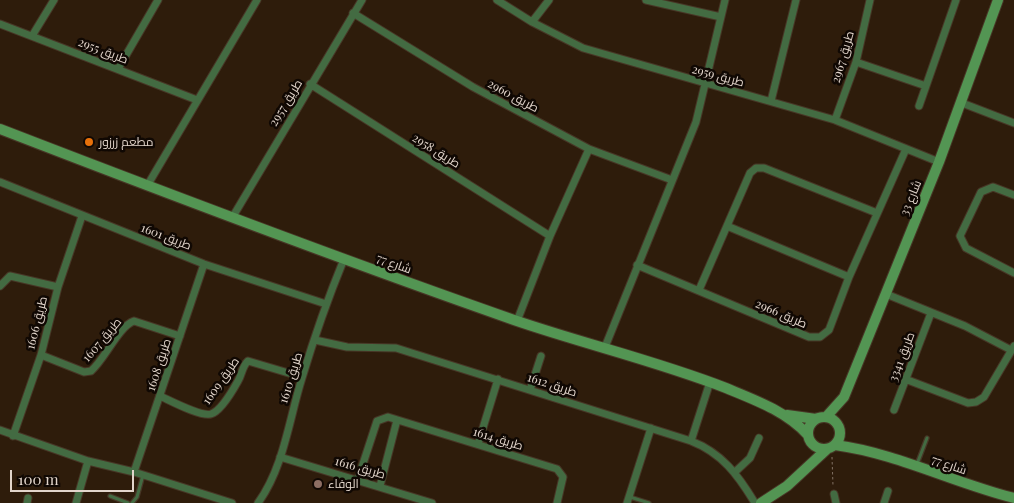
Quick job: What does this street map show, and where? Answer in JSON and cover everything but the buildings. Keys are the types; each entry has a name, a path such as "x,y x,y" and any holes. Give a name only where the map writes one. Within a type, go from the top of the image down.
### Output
{"street":[{"path":"32,36 54,0"},
{"path":"118,68 158,0"},
{"path":"147,186 257,0"},
{"name":"طريق 2957","path":"232,218 310,84 362,0"},
{"name":"طريق 2959","path":"497,0 532,22 584,48 706,85 771,101 835,120 939,162"},
{"path":"532,22 548,0"},
{"path":"646,0 721,17"},
{"path":"605,347 689,141 706,85 725,0"},
{"path":"771,101 796,0"},
{"name":"طريق 2967","path":"835,120 856,62 870,0"},
{"path":"919,106 956,0"},
{"name":"شارع 33","path":"838,423 841,403 962,103 998,0"},
{"name":"طريق 2960","path":"354,14 473,87 589,149 672,180"},
{"name":"طريق 2955","path":"0,24 197,100"},
{"path":"856,62 926,86"},
{"name":"طريق 2958","path":"310,84 550,236"},
{"path":"962,103 1014,123"},
{"name":"شارع 77","path":"0,129 232,218 518,321 605,347 710,382 784,414 821,418"},
{"path":"518,321 550,236 589,149"},
{"name":"طريق 2966","path":"637,265 808,338 816,338 829,330 849,277 906,149"},
{"path":"699,290 750,173 760,167 877,213"},
{"name":"طريق 1601","path":"0,182 204,264 326,304"},
{"path":"1014,195 993,187 981,192 960,236 966,248 1014,274"},
{"name":"طريق 1606","path":"13,436 41,355 58,287 82,216"},
{"path":"727,226 849,277"},
{"name":"طريق 1610","path":"258,503 270,483 280,457 302,377 326,304 344,259"},
{"name":"طريق 1608","path":"134,472 204,264"},
{"path":"0,286 10,276 58,287"},
{"path":"886,294 1013,348 986,394 979,400 968,403 905,379"},
{"name":"طريق 3341","path":"894,410 931,313"},
{"name":"طريق 1607","path":"41,355 84,372 91,371 114,345 126,324 134,321 180,336"},
{"name":"طريق 1612","path":"315,340 347,347 396,348 690,441 710,449 735,472 755,503"},
{"path":"530,390 541,356"},
{"name":"طريق 1609","path":"160,396 204,414 212,414 220,408 239,380 248,361 302,377"},
{"path":"478,444 498,380"},
{"path":"690,441 710,382"},
{"name":"شارع 33","path":"821,418 841,403"},
{"name":"شارع 77","path":"784,414 809,438"},
{"name":"طريق 1614","path":"358,479 377,422 386,417 557,469 563,478 557,503"},
{"path":"761,503 787,486 831,447 841,434 838,423 821,418 809,427 809,438 801,472"},
{"path":"380,486 398,420"},
{"path":"628,500 651,428"},
{"path":"0,430 88,460 134,472 232,503"},
{"name":"شارع 77","path":"841,434 877,454"},
{"path":"735,472 750,458 759,438"},
{"path":"809,438 816,447 831,447"},
{"name":"شارع 77","path":"831,447 877,454 984,491 1014,498"},
{"name":"طريق 1616","path":"280,457 358,479 428,502"},
{"path":"76,503 88,460"},
{"path":"884,503 888,491"},
{"path":"834,494 836,503"}],"lane":[{"path":"916,467 927,438"},
{"path":"110,496 130,503 136,498 143,475"},
{"path":"628,500 649,503"}],"path":[{"path":"831,447 834,494"}],"place":[{"name":"مطعم زرزور","path":"89,142"},
{"name":"الوفاء","path":"318,484"}]}
